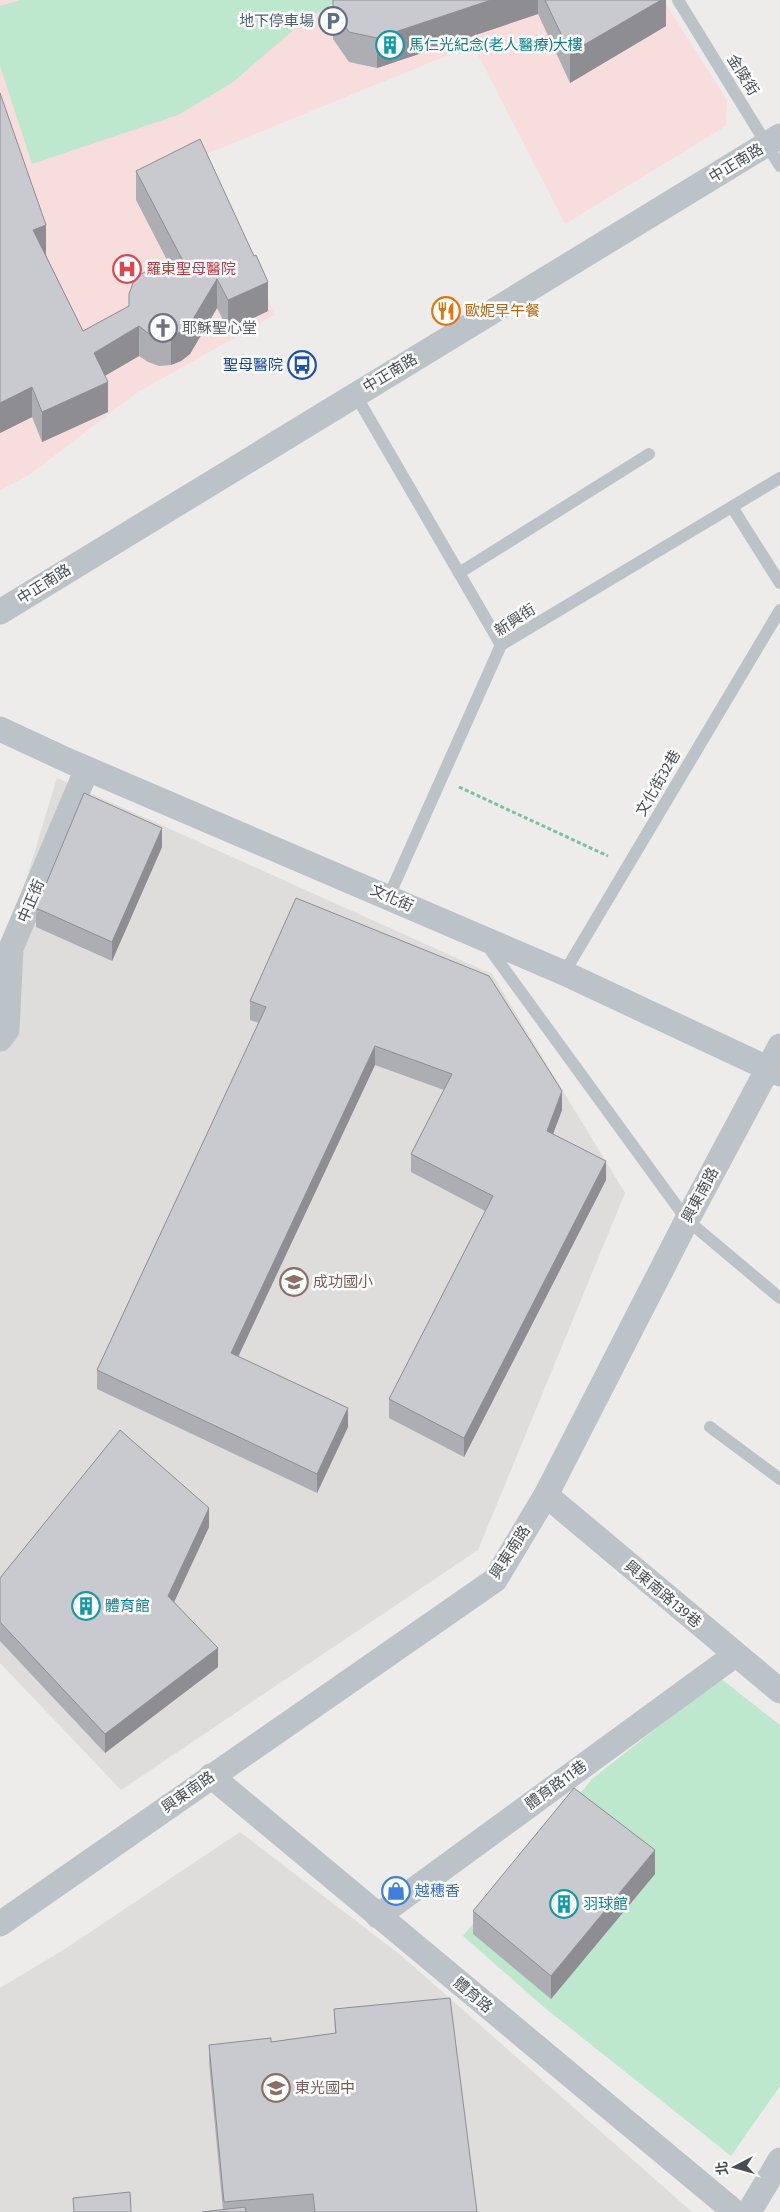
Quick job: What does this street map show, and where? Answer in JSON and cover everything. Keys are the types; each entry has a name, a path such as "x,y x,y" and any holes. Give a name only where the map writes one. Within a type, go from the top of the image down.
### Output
{"street":[{"name":"中正南路","path":"0,612 773,140"},
{"name":"文化街","path":"0,729 87,769 389,896 482,939 564,973 774,1071"},
{"name":"中正街","path":"0,1039 7,1030 11,948 87,769"},
{"name":"興東南路","path":"0,1924 495,1580 546,1496 687,1220 774,1071 780,1046"},
{"name":"興東南路139巷","path":"546,1496 780,1691"},
{"name":"體育路11巷","path":"378,1916 735,1654"},
{"name":"體育路","path":"211,1776 735,2212"},
{"path":"749,2212 780,2160"}],"lane":[{"name":"金陵街","path":"678,0 773,140 780,166"},
{"path":"356,394 501,645"},
{"path":"459,574 650,454"},
{"name":"新興街","path":"389,896 501,645 780,478"},
{"path":"732,507 780,583"},
{"name":"文化街32巷","path":"564,973 780,610"},
{"path":"482,939 687,1220 780,1298"},
{"path":"710,1427 780,1479"}],"path":[{"path":"442,779 629,865"}],"shaded area":[{"name":"羅東聖母醫院","path":"0,0 663,0 727,100 726,126 565,224 473,45 199,157 275,315 138,392 29,475 0,490"},
{"name":"成功國小","path":"57,778 492,974 625,1193 478,1550 121,1790 0,1663 0,965"},
{"name":"東光國中","path":"240,1832 403,1957 692,2212 0,2212 0,1988 68,1947"}],"green space":[{"path":"20,0 337,1 304,21 232,83 178,115 32,164 0,66 0,6"},
{"path":"720,1678 780,1725 780,2086 731,2156 545,2008 463,1936 592,1779"}],"building":[{"path":"333,0 491,0 377,38 349,32 333,9"},
{"path":"545,0 661,0 570,53"},
{"path":"0,93 46,225 33,230 83,331 129,306 129,294 133,283 141,274 151,269 183,261 136,171 200,139 268,282 228,300 217,279 190,324 181,332 159,336 148,333 139,326 94,353 108,382 42,412 32,387 0,403"},
{"path":"84,793 162,828 112,942 36,908"},
{"path":"296,898 489,976 562,1091 547,1131 606,1161 464,1438 389,1399 493,1196 411,1154 452,1074 375,1046 231,1353 348,1408 317,1474 97,1370 266,1007 250,1001"},
{"name":"體育館","path":"120,1430 209,1508 168,1596 218,1648 105,1734 0,1622 0,1578"},
{"name":"羽球館","path":"574,1788 655,1850 551,1976 473,1911"},
{"path":"450,1998 477,2212 315,2212 313,2194 224,2202 209,2045 271,2038 271,2042 336,2033 334,2009"},
{"path":"130,2192 131,2212 74,2212 73,2198"},
{"path":"245,2207 246,2212 202,2212"}],"place":[{"name":"地下停車場","path":"333,21"},
{"name":"馬仁光紀念(老人醫療)大樓","path":"390,45"},
{"name":"羅東聖母醫院","path":"127,269"},
{"name":"歐妮早午餐","path":"446,311"},
{"name":"耶穌聖心堂","path":"163,328"},
{"name":"聖母醫院","path":"302,365"},
{"name":"成功國小","path":"294,1282"},
{"name":"體育館","path":"86,1606"},
{"name":"越穗香","path":"396,1891"},
{"name":"羽球館","path":"564,1904"},
{"name":"東光國中","path":"276,2088"}]}
